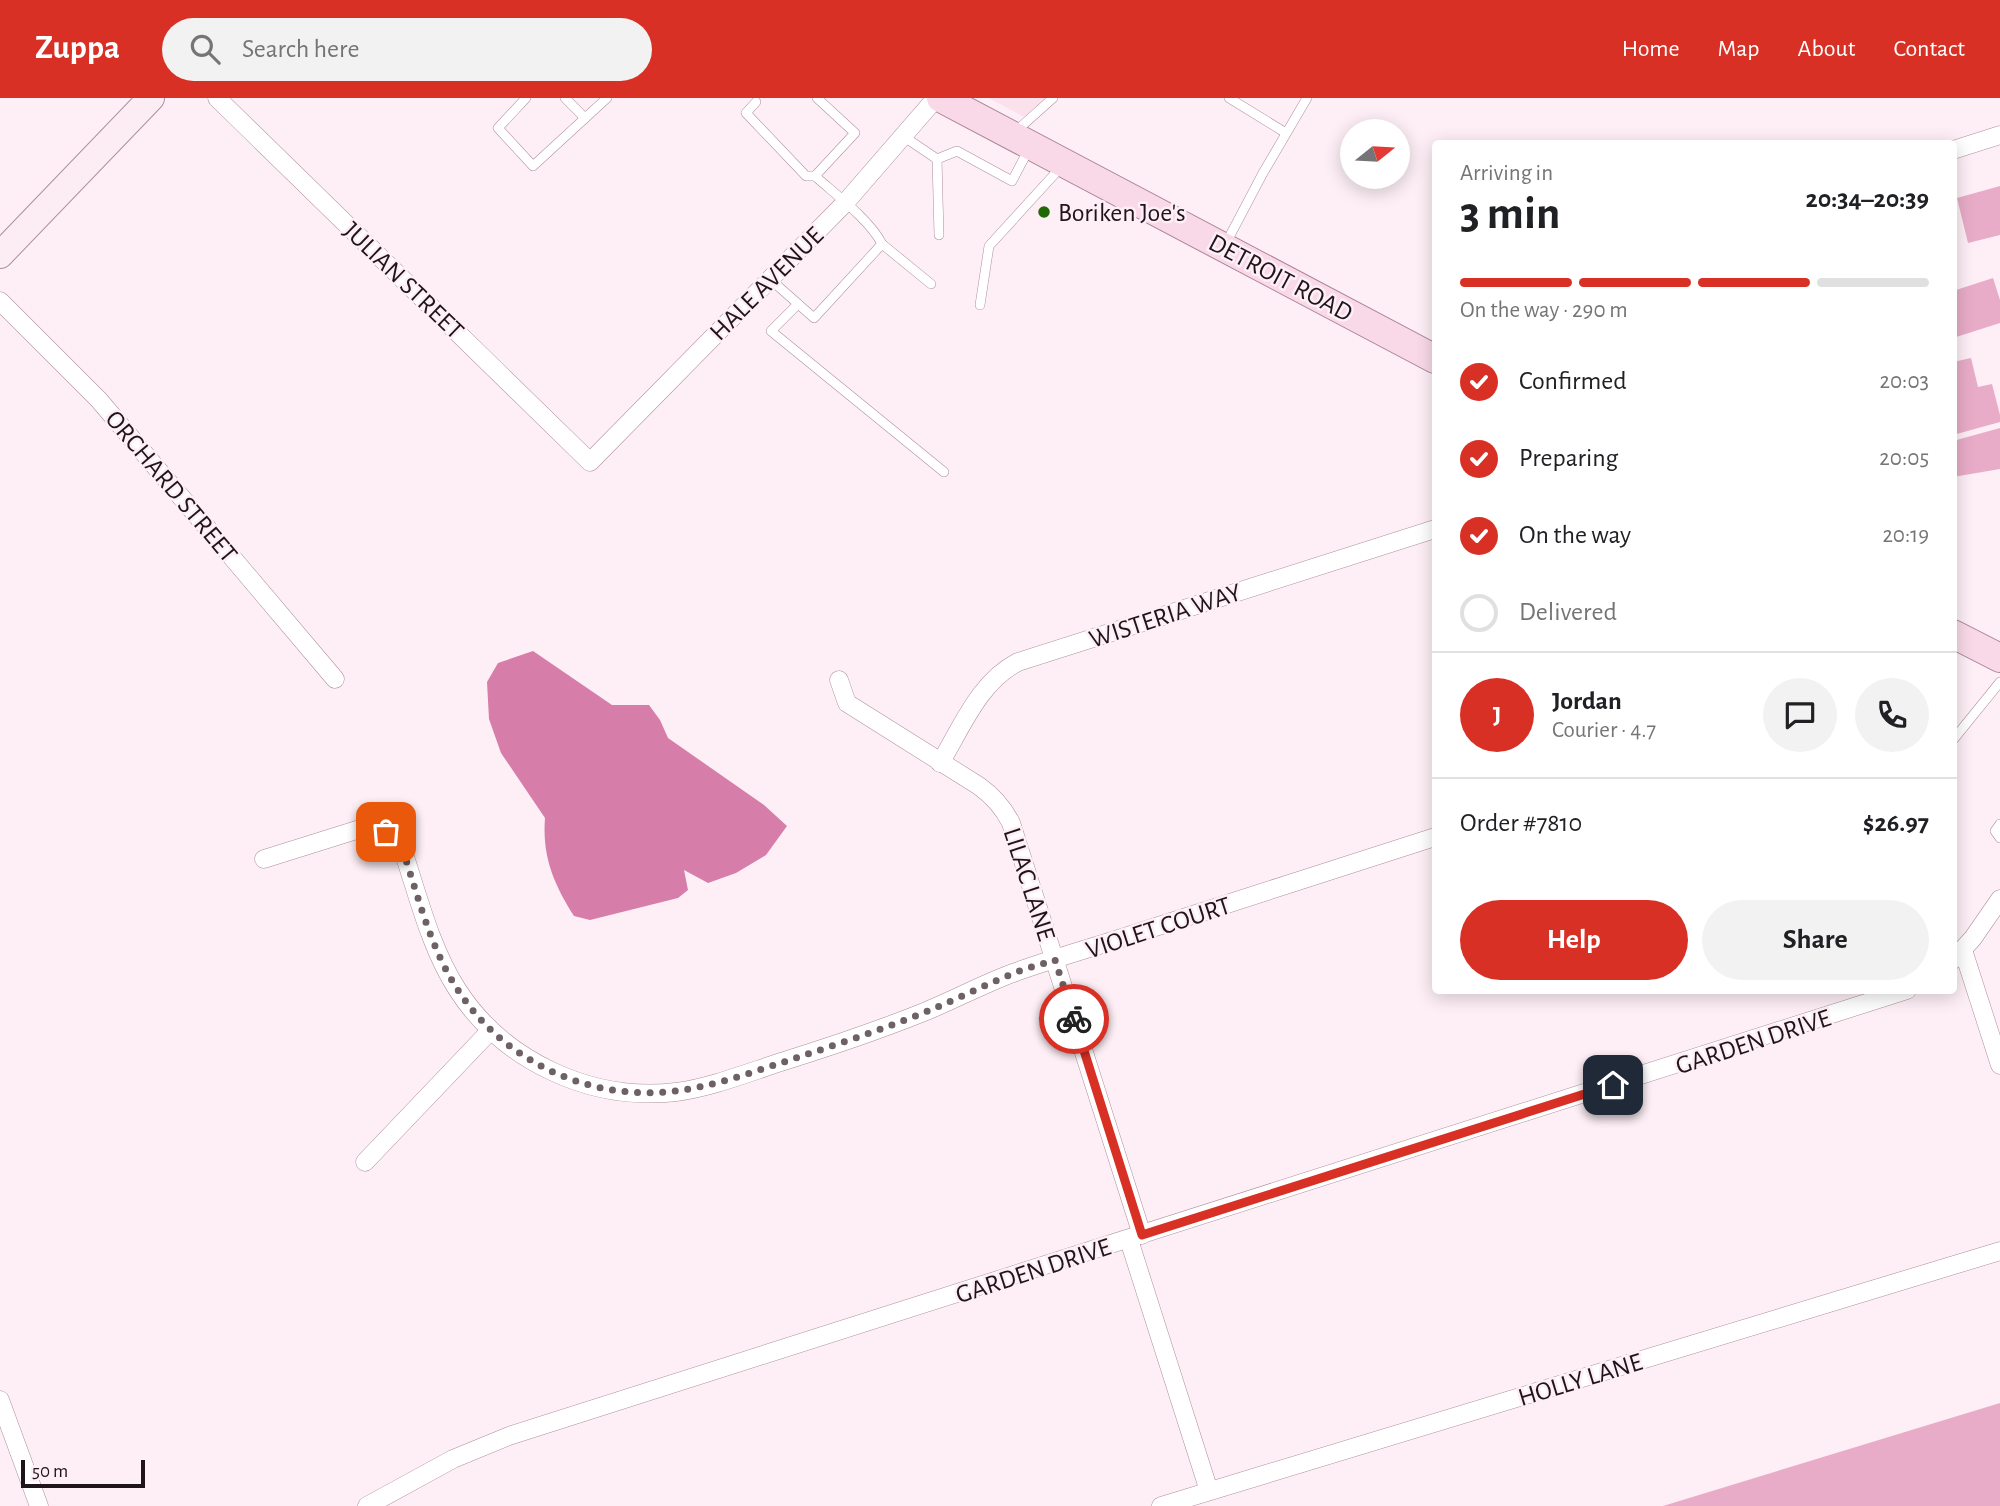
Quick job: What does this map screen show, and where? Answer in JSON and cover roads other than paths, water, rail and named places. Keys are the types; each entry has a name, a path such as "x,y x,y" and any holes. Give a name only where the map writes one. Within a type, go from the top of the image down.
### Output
{"main road":[{"name":"DETROIT ROAD","path":"939,98 970,108 1022,140 1224,247 1432,351"},
{"path":"1957,636 2000,658"}],"street":[{"path":"0,255 151,98"},
{"name":"JULIAN STREET","path":"217,98 590,462"},
{"name":"HALE AVENUE","path":"590,462 845,203 939,98"},
{"path":"1957,149 2000,135"},
{"name":"ORCHARD STREET","path":"0,301 99,400 335,679"},
{"name":"WISTERIA WAY","path":"940,762 991,681 1018,662 1432,530"},
{"name":"LILAC LANE","path":"839,680 847,704 992,795 1011,823 1055,960 1209,1491"},
{"name":"VIOLET COURT","path":"264,859 363,828 376,828 386,832 402,848 438,955 447,973 469,1006 491,1030 522,1055 575,1081 624,1092 674,1092 718,1083 856,1038 928,1011 1013,973 1432,838"},
{"path":"2000,899 1958,955 2000,1065"},
{"name":"GARDEN DRIVE","path":"368,1506 453,1459 509,1436 1894,994"},
{"path":"365,1162 491,1030"},
{"name":"HOLLY LANE","path":"1160,1506 2000,1251"},
{"path":"0,1400 39,1506"}],"lane":[{"path":"526,98 498,128 533,166 607,98"},
{"path":"565,98 585,118"},
{"path":"815,176 855,133 817,98"},
{"path":"937,159 957,151 1012,181 1022,140 1053,98"},
{"path":"1228,98 1286,133"},
{"path":"1224,247 1307,98"},
{"path":"756,102 746,113 806,176 815,176 878,235 882,244 931,284"},
{"path":"903,136 937,159"},
{"path":"937,159 939,235"},
{"path":"980,305 989,246 1065,163"},
{"path":"769,279 814,318 882,244"},
{"path":"797,304 771,331 944,472"},
{"path":"1957,735 2000,682"},
{"path":"1957,726 1961,730"},
{"path":"2000,824 1995,831 2000,838"}],"place":[{"name":"Boriken Joe's","path":"1044,212"}]}
